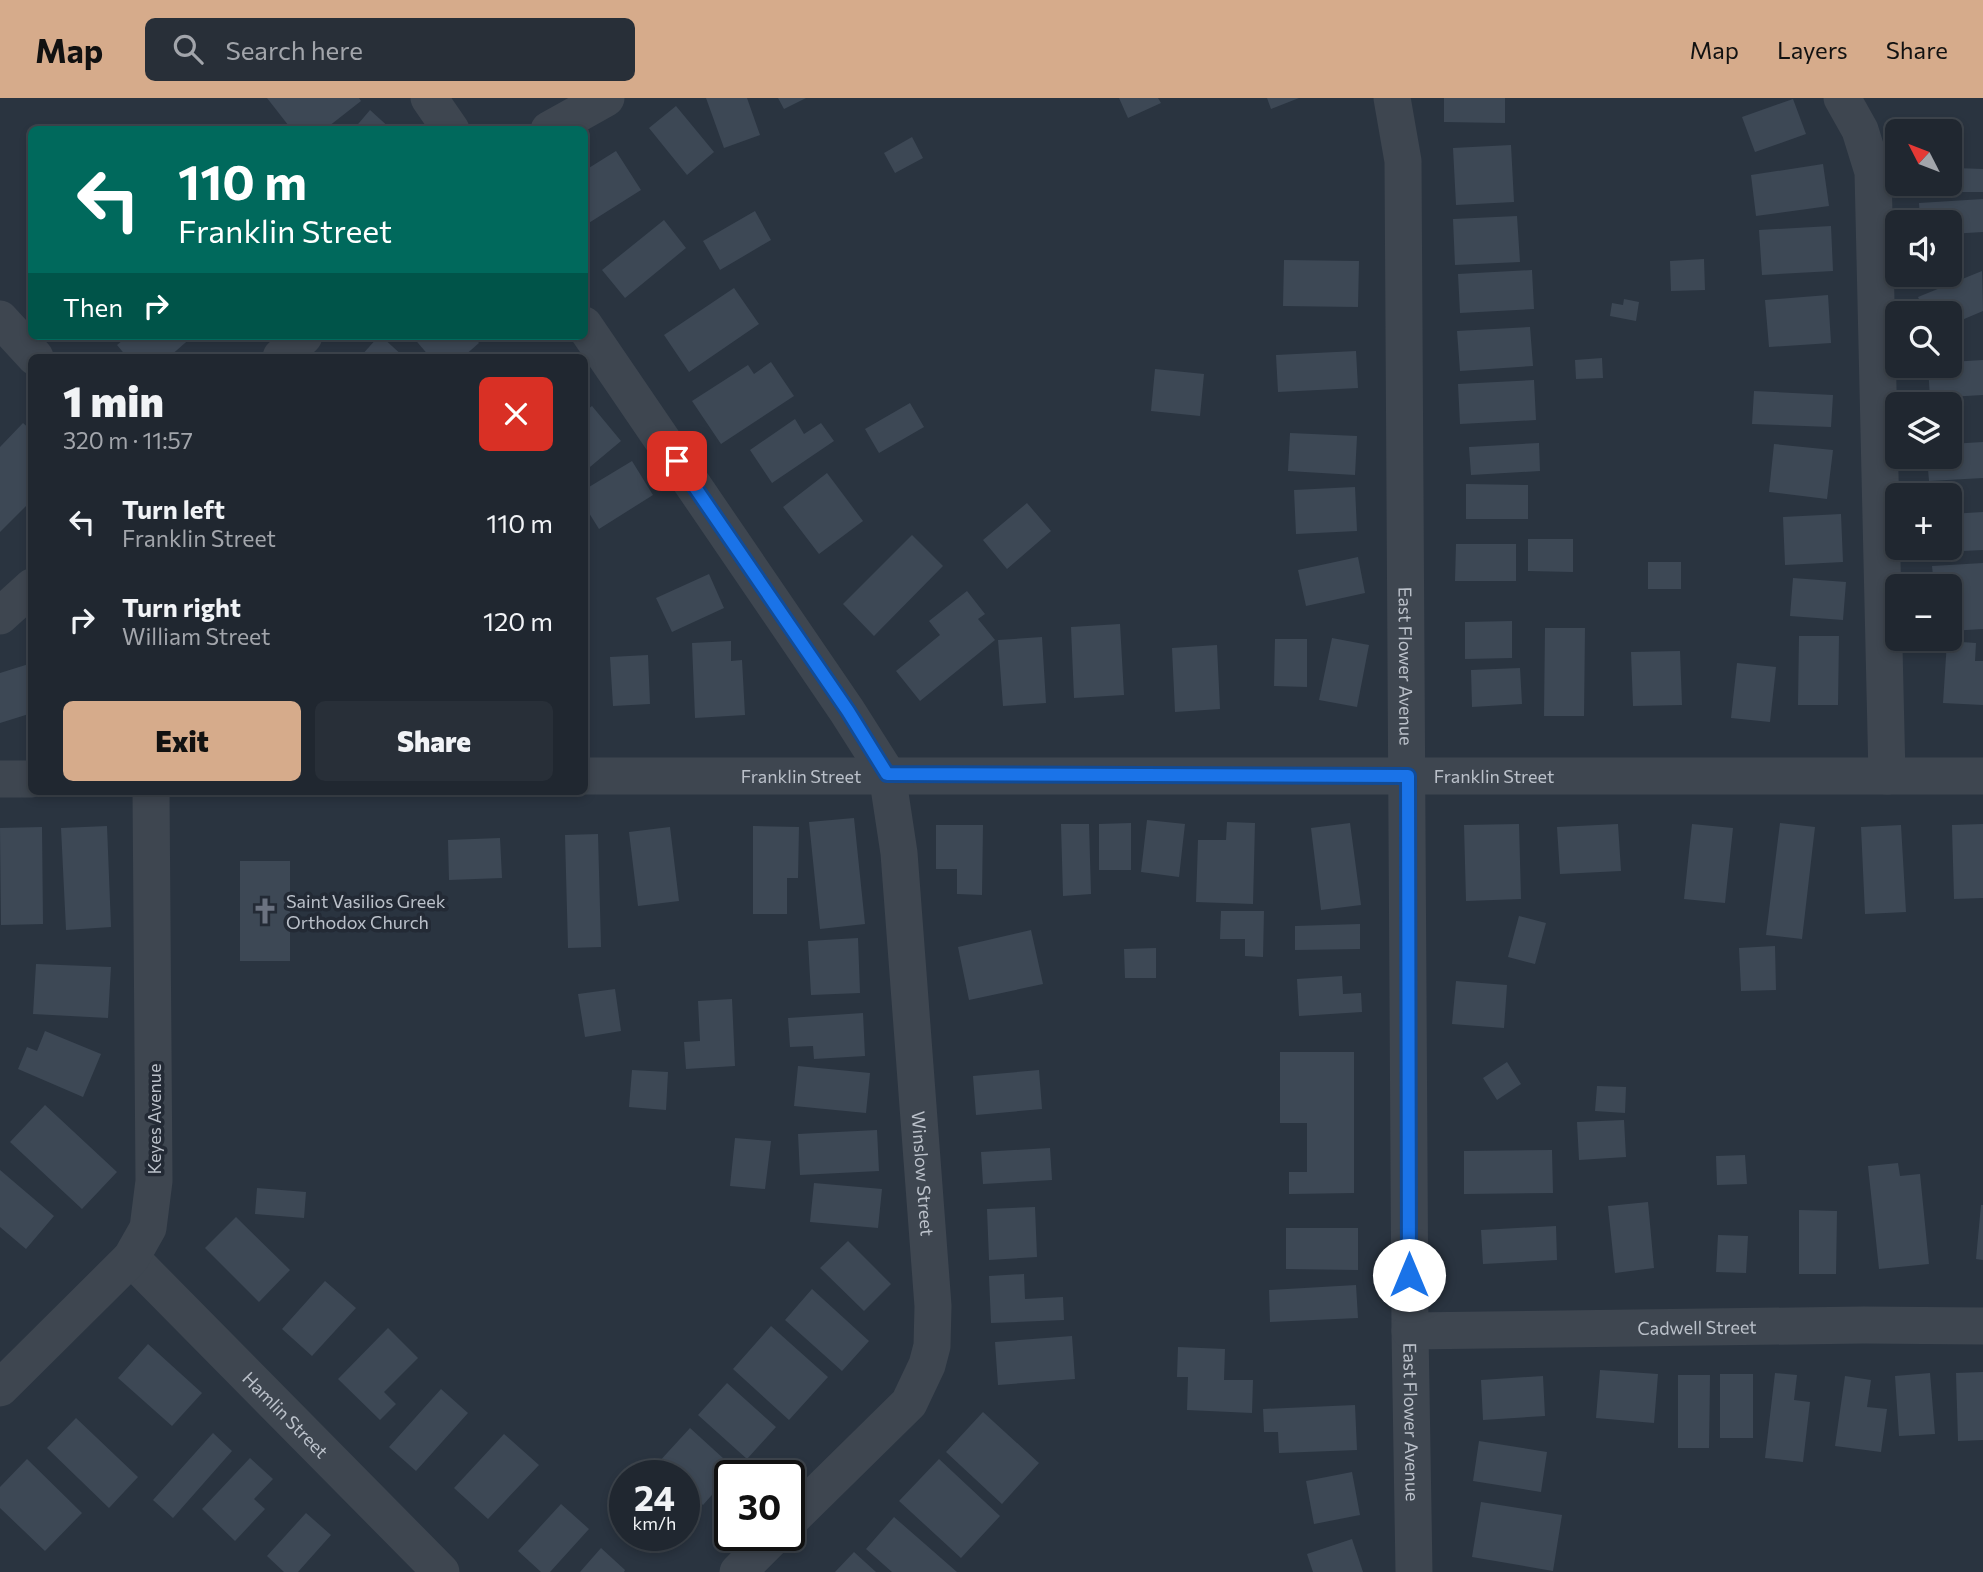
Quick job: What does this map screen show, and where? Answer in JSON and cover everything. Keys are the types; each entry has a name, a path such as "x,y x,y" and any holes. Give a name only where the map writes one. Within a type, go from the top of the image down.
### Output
{"street":[{"path":"429,98 448,126"},
{"path":"556,126 606,98"},
{"name":"East Flower Avenue","path":"1392,98 1402,161 1414,1572"},
{"path":"1842,98 1860,130 1873,172 1887,776"},
{"path":"0,319 32,354"},
{"path":"588,332 848,711 887,774"},
{"path":"284,354 300,340"},
{"path":"0,615 28,590"},
{"name":"Winslow Street","path":"805,1505 909,1403 928,1365 932,1346 933,1306 899,853 887,774"},
{"name":"Franklin Street","path":"588,776 1983,776"},
{"path":"0,779 28,779"},
{"name":"Keyes Avenue","path":"0,1388 131,1258 148,1228 154,1181 151,795"},
{"name":"Hamlin Street","path":"131,1258 441,1572"},
{"name":"Cadwell Street","path":"1410,1331 1983,1326"},
{"path":"737,1572 759,1551"}],"building":[{"path":"267,98 359,98 361,101 329,126 289,126"},
{"path":"706,98 747,98 760,135 724,148"},
{"path":"778,98 806,98 784,109"},
{"path":"1119,98 1158,98 1161,103 1128,118"},
{"path":"1267,98 1299,98 1271,109"},
{"path":"1444,98 1505,98 1505,123 1444,122"},
{"path":"1793,99 1806,134 1755,152 1742,117"},
{"path":"676,106 714,152 687,175 649,128"},
{"path":"370,110 388,126 356,126"},
{"path":"912,137 923,158 895,173 884,153"},
{"path":"1511,145 1514,202 1456,205 1453,148"},
{"path":"616,151 641,190 588,223 588,168"},
{"path":"1823,164 1829,206 1756,216 1751,175"},
{"path":"1962,168 1983,169 1983,192 1962,192"},
{"path":"1983,199 1983,232 1962,233 1962,210 1919,210 1919,203"},
{"path":"755,211 771,240 720,270 703,241"},
{"path":"1517,216 1520,262 1455,265 1453,219"},
{"path":"664,220 686,248 625,298 602,270"},
{"path":"1831,226 1833,271 1762,275 1759,230"},
{"path":"1704,259 1705,290 1671,291 1670,261"},
{"path":"1284,260 1359,261 1358,307 1283,306"},
{"path":"1532,270 1534,309 1460,313 1458,274"},
{"path":"1982,271 1983,311 1962,320 1962,301 1920,301 1918,297 1943,287 1962,287 1962,279"},
{"path":"734,288 759,324 689,372 664,335"},
{"path":"1828,295 1831,343 1769,347 1765,300"},
{"path":"1624,299 1639,302 1636,321 1610,316 1612,303 1623,305"},
{"path":"1530,327 1533,366 1460,371 1457,331"},
{"path":"123,340 188,340 172,354 124,354 117,345"},
{"path":"375,340 385,340 401,354 363,354"},
{"path":"415,340 476,340 479,343 466,354 427,354"},
{"path":"1356,351 1358,388 1278,392 1276,355"},
{"path":"1602,358 1603,378 1576,379 1575,360"},
{"path":"1983,360 1983,395 1962,396 1962,392 1930,392 1929,378 1962,378 1962,361"},
{"path":"771,362 794,396 721,444 692,401 748,365 754,374"},
{"path":"1155,369 1204,374 1200,416 1151,411"},
{"path":"1534,380 1536,420 1460,424 1458,384"},
{"path":"1754,391 1833,395 1831,427 1752,424"},
{"path":"910,403 924,427 879,453 865,429"},
{"path":"592,406 621,441 588,469 588,409"},
{"path":"795,419 804,434 821,423 834,441 772,483 750,450"},
{"path":"23,423 28,427 28,504 0,532 0,447"},
{"path":"1290,433 1357,436 1355,475 1288,471"},
{"path":"1983,442 1983,478 1929,481 1928,469 1962,469 1962,443"},
{"path":"1539,443 1540,471 1471,475 1469,447"},
{"path":"1774,444 1833,450 1827,499 1769,492"},
{"path":"632,461 653,495 599,529 588,511 588,488"},
{"path":"827,473 863,521 819,554 783,507"},
{"path":"1466,484 1528,485 1528,519 1466,519"},
{"path":"1355,487 1357,531 1296,534 1294,490"},
{"path":"1027,503 1051,531 1007,569 983,540"},
{"path":"1983,512 1983,550 1962,551 1962,513"},
{"path":"1841,514 1843,562 1785,565 1783,517"},
{"path":"912,535 943,566 874,636 843,604"},
{"path":"1528,539 1573,539 1573,572 1528,571"},
{"path":"1456,544 1516,544 1516,581 1455,581"},
{"path":"1358,557 1365,593 1306,606 1298,570"},
{"path":"1648,562 1681,562 1681,589 1648,589"},
{"path":"1983,563 1983,629 1962,630 1962,574 1933,574 1932,566"},
{"path":"709,574 724,608 672,632 656,598"},
{"path":"1793,578 1846,582 1843,620 1790,616"},
{"path":"967,591 985,614 978,619 995,640 920,701 896,671 940,635 929,621"},
{"path":"1512,621 1512,658 1465,659 1465,622"},
{"path":"1120,624 1124,695 1074,698 1071,627"},
{"path":"1545,628 1585,628 1584,716 1544,716"},
{"path":"1799,636 1839,636 1838,705 1798,705"},
{"path":"1042,637 1046,703 1003,706 998,640"},
{"path":"1332,638 1369,645 1357,707 1319,700"},
{"path":"1275,639 1307,639 1307,687 1274,686"},
{"path":"731,641 731,661 742,660 745,715 695,718 692,643"},
{"path":"1962,642 1976,643 1975,661 1983,661 1983,705 1943,703 1946,651 1962,651"},
{"path":"1217,645 1220,709 1175,712 1172,648"},
{"path":"1680,651 1682,705 1633,706 1631,652"},
{"path":"648,655 650,704 613,706 610,657"},
{"path":"1737,663 1776,667 1770,722 1731,718"},
{"path":"28,664 28,714 0,723 0,673"},
{"path":"1520,668 1522,704 1472,707 1471,670"},
{"path":"854,818 865,924 820,929 809,822"},
{"path":"1147,820 1185,824 1179,877 1141,872"},
{"path":"1227,822 1255,823 1253,904 1196,902 1198,840 1226,840"},
{"path":"1131,823 1131,870 1099,870 1099,824"},
{"path":"1350,823 1361,905 1321,910 1311,828"},
{"path":"1780,823 1815,827 1802,939 1766,935"},
{"path":"1061,824 1089,824 1091,894 1063,896"},
{"path":"1519,824 1521,899 1466,901 1464,825"},
{"path":"1618,824 1621,871 1560,874 1557,827"},
{"path":"1692,824 1733,828 1725,903 1684,899"},
{"path":"1983,824 1983,898 1954,899 1952,825"},
{"path":"936,825 983,825 982,895 957,894 957,869 936,869"},
{"path":"1901,825 1906,912 1865,914 1861,827"},
{"path":"107,826 111,927 66,930 61,828"},
{"path":"753,826 799,827 798,878 787,878 787,914 753,914"},
{"path":"42,827 43,924 1,925 0,828"},
{"path":"670,827 679,901 638,906 629,832"},
{"path":"598,834 601,947 568,948 565,835"},
{"path":"500,838 502,878 449,880 448,840"},
{"name":"Saint Vasilios Greek Orthodox Church","path":"240,861 290,861 290,961 240,961"},
{"path":"1221,911 1264,911 1263,957 1245,956 1245,939 1220,939"},
{"path":"1519,916 1546,923 1535,964 1508,957"},
{"path":"1360,924 1360,949 1295,950 1295,926"},
{"path":"1031,930 1043,984 969,1000 958,947"},
{"path":"858,938 860,993 811,995 808,941"},
{"path":"1775,946 1776,990 1741,991 1739,948"},
{"path":"1156,948 1156,978 1125,978 1124,949"},
{"path":"36,964 111,967 108,1018 33,1014"},
{"path":"1342,976 1343,994 1361,993 1362,1012 1299,1016 1297,979"},
{"path":"1456,981 1507,985 1504,1028 1452,1024"},
{"path":"615,989 621,1031 585,1037 578,994"},
{"path":"732,999 735,1066 686,1069 684,1042 700,1041 698,1001"},
{"path":"863,1013 865,1056 814,1059 813,1046 790,1047 788,1018"},
{"path":"45,1031 101,1054 83,1097 18,1069 27,1047 37,1051"},
{"path":"1280,1052 1354,1052 1354,1193 1289,1194 1289,1172 1307,1172 1307,1123 1280,1123"},
{"path":"1507,1062 1521,1084 1497,1100 1483,1078"},
{"path":"798,1066 870,1073 866,1113 794,1106"},
{"path":"632,1070 668,1072 666,1110 629,1107"},
{"path":"1039,1070 1042,1109 976,1115 973,1076"},
{"path":"1597,1086 1626,1087 1625,1113 1595,1111"},
{"path":"45,1105 117,1172 82,1209 10,1142"},
{"path":"1624,1120 1626,1157 1579,1160 1577,1122"},
{"path":"877,1130 879,1171 800,1175 798,1134"},
{"path":"735,1138 771,1141 765,1189 730,1186"},
{"path":"1050,1148 1052,1180 983,1184 981,1152"},
{"path":"1552,1150 1553,1193 1464,1194 1464,1151"},
{"path":"1745,1155 1747,1184 1717,1185 1716,1156"},
{"path":"1898,1163 1900,1176 1920,1174 1929,1264 1879,1269 1868,1166"},
{"path":"0,1170 54,1216 26,1249 0,1227"},
{"path":"814,1183 882,1189 878,1228 810,1222"},
{"path":"257,1188 306,1192 304,1218 255,1214"},
{"path":"1648,1202 1654,1268 1615,1273 1608,1206"},
{"path":"1983,1205 1983,1260 1976,1259"},
{"path":"1035,1207 1037,1257 989,1260 987,1209"},
{"path":"1799,1210 1837,1211 1836,1274 1799,1274"},
{"path":"236,1217 290,1270 259,1302 205,1248"},
{"path":"1556,1226 1557,1260 1483,1264 1481,1230"},
{"path":"1286,1228 1358,1228 1358,1270 1286,1269"},
{"path":"1718,1235 1748,1236 1746,1273 1716,1272"},
{"path":"848,1241 891,1284 864,1311 820,1268"},
{"path":"1024,1274 1025,1299 1063,1297 1064,1320 991,1323 989,1276"},
{"path":"325,1281 356,1308 312,1356 282,1329"},
{"path":"1356,1285 1358,1318 1270,1322 1269,1290"},
{"path":"812,1289 869,1341 842,1371 785,1320"},
{"path":"771,1326 828,1377 789,1420 733,1369"},
{"path":"388,1328 418,1358 384,1392 396,1404 380,1420 338,1379"},
{"path":"1072,1336 1075,1379 998,1385 995,1342"},
{"path":"148,1344 202,1393 172,1426 118,1378"},
{"path":"1178,1347 1225,1349 1224,1380 1253,1380 1252,1413 1187,1410 1188,1377 1177,1377"},
{"path":"1600,1370 1658,1374 1654,1423 1596,1418"},
{"path":"1983,1372 1983,1440 1958,1441 1956,1373"},
{"path":"1775,1373 1797,1375 1794,1400 1810,1402 1803,1462 1765,1458"},
{"path":"1930,1373 1935,1434 1899,1436 1895,1376"},
{"path":"1720,1374 1753,1374 1753,1438 1720,1438"},
{"path":"1678,1375 1710,1375 1709,1448 1678,1448"},
{"path":"1543,1376 1545,1416 1483,1420 1481,1380"},
{"path":"1845,1376 1871,1380 1867,1407 1887,1409 1881,1452 1835,1446"},
{"path":"727,1383 776,1427 747,1459 698,1415"},
{"path":"441,1389 468,1413 416,1471 389,1447"},
{"path":"1355,1405 1357,1450 1279,1453 1278,1432 1264,1432 1263,1409"},
{"path":"983,1412 1039,1463 1002,1504 946,1452"},
{"path":"76,1418 138,1477 109,1508 47,1448"},
{"path":"690,1428 725,1460 714,1460 714,1493 703,1505 700,1502 700,1460 661,1460"},
{"path":"213,1433 232,1451 173,1518 153,1500"},
{"path":"504,1434 539,1465 488,1519 454,1488"},
{"path":"1479,1441 1547,1452 1541,1492 1473,1481"},
{"path":"250,1458 273,1479 254,1499 265,1509 235,1541 202,1509"},
{"path":"27,1459 82,1513 45,1551 0,1508 0,1487"},
{"path":"939,1459 1000,1516 961,1558 899,1501"},
{"path":"1352,1472 1360,1515 1314,1524 1306,1481"},
{"path":"1481,1502 1562,1515 1553,1571 1472,1557"},
{"path":"561,1504 589,1529 550,1572 541,1572 518,1551"},
{"path":"306,1513 331,1535 298,1572 284,1572 267,1556"},
{"path":"894,1517 957,1572 892,1572 866,1549"},
{"path":"1352,1539 1363,1572 1313,1572 1307,1554"},
{"path":"601,1548 625,1570 624,1572 580,1572"},
{"path":"854,1552 876,1572 835,1572"}],"place":[{"name":"Saint Vasilios Greek Orthodox Church","path":"265,911"}],"route":[{"path":"677,461 848,711 887,774 1408,776 1409,1275"}]}
